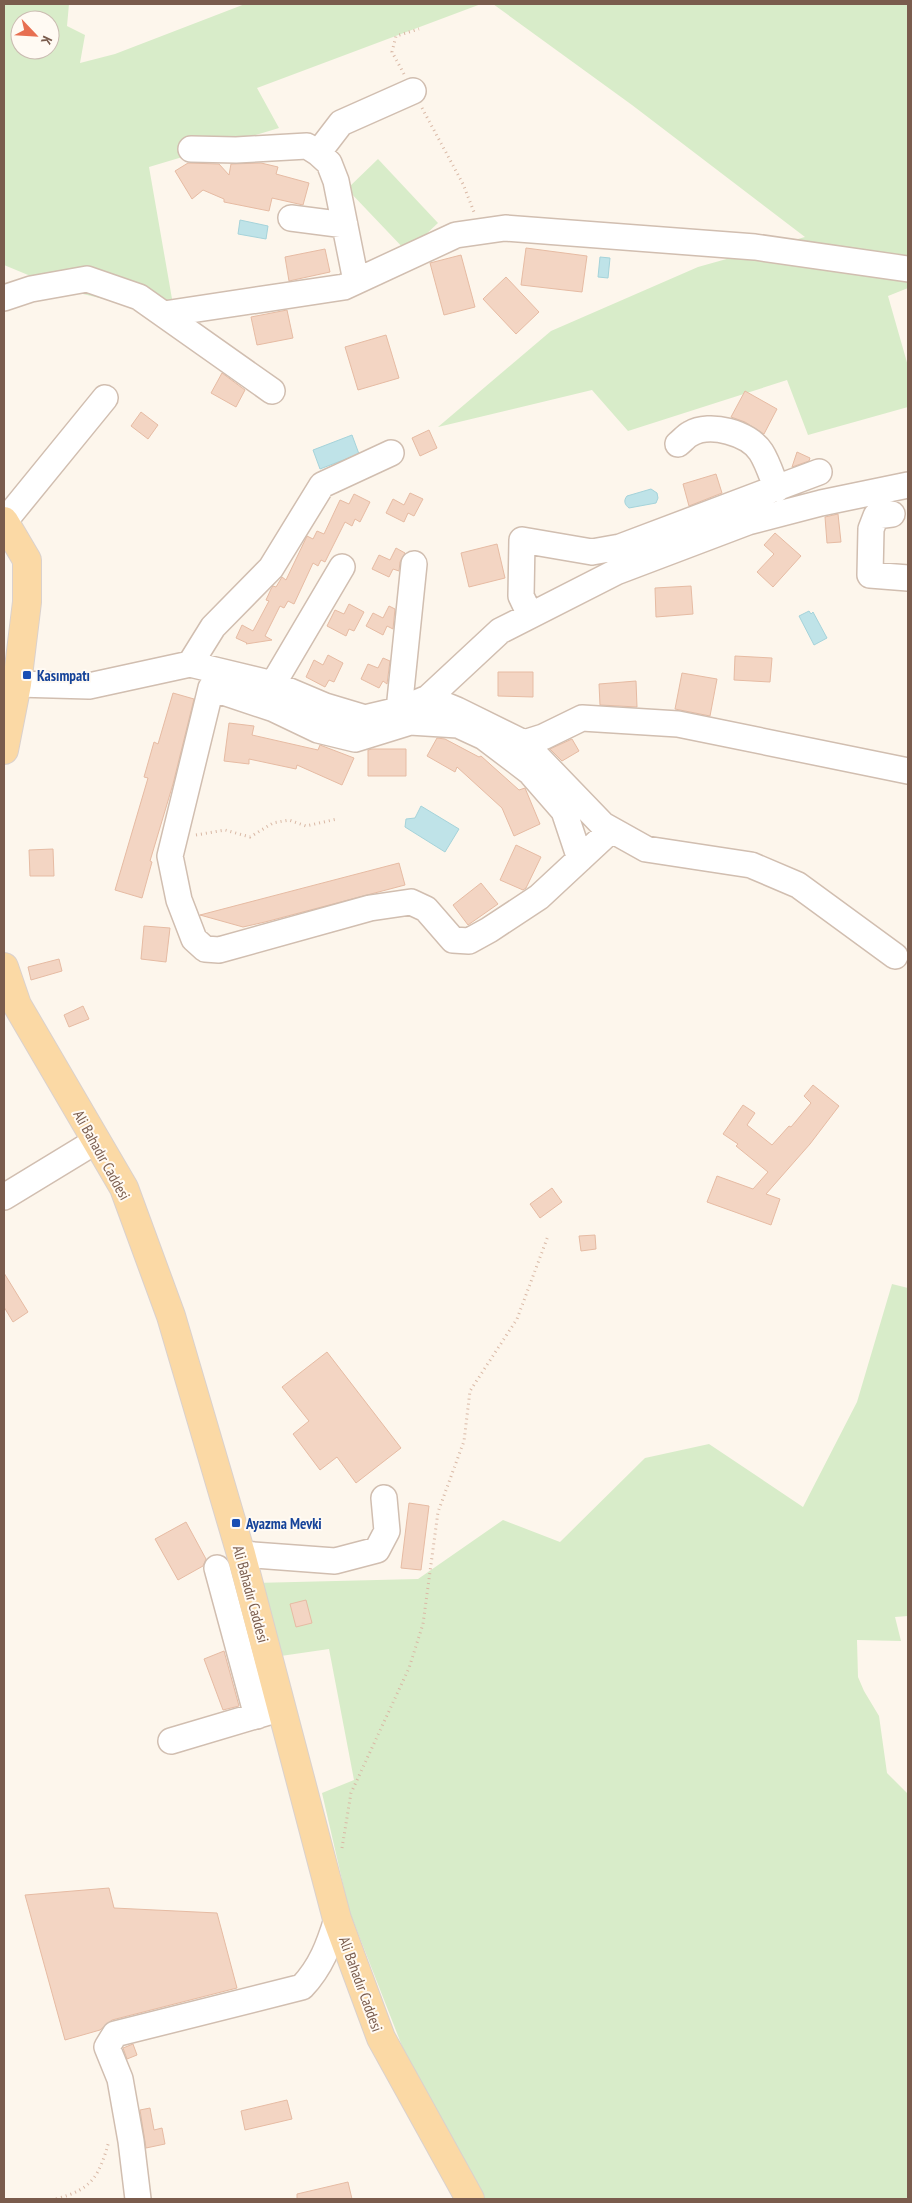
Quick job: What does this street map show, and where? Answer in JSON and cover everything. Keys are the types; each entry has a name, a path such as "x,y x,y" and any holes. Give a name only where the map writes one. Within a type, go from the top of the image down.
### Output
{"main road":[{"path":"4,521 26,560 27,602 17,684 4,750"},
{"name":"Ali Bahadır Caddesi","path":"4,968 17,1005 124,1188 171,1316 241,1554 269,1712 337,1919 380,2038 470,2199"}],"street":[{"path":"318,152 341,123 413,91"},
{"path":"191,149 236,150 307,146 318,152 329,163 336,181 356,281"},
{"path":"291,218 345,225"},
{"path":"164,314 344,287 456,235 505,228 755,247 908,269"},
{"path":"4,298 30,289 87,279 139,297 272,391"},
{"path":"4,521 105,398"},
{"path":"678,444 690,433 706,430 726,431 747,440 761,452 777,489"},
{"path":"190,664 213,627 271,568 322,485 391,453"},
{"path":"530,615 521,596 522,540 592,552 620,547 820,472"},
{"path":"17,684 89,686 190,664 273,684 325,706 365,718 399,710 428,698 500,631 616,572 748,522 848,497 908,485"},
{"path":"848,497 870,529"},
{"path":"892,514 876,516 870,529 870,575 908,578"},
{"path":"399,710 414,564"},
{"path":"273,684 342,567"},
{"path":"580,859 564,811 530,772 484,737 458,725 410,722 355,739 318,730 274,709 211,688 170,856 179,900 194,939 205,949 219,950 370,908 411,902 426,909 453,940 469,941 539,897 580,859 611,830"},
{"path":"428,698 524,743 603,825 611,830 646,849 751,865 798,885 895,956"},
{"path":"524,743 582,718 678,724 908,771"},
{"path":"4,1197 96,1141"},
{"path":"241,1554 335,1561 377,1550 387,1531 384,1498"},
{"path":"171,1741 269,1712 217,1568"},
{"path":"138,2199 120,2079 107,2047 110,2040 115,2034 302,1987 314,1974 327,1952 337,1919"}],"path":[{"path":"419,29 396,36 392,52 463,184 481,232"},
{"path":"177,829 194,836 225,830 250,837 273,823 289,820 306,826 337,819"},
{"path":"340,1852 351,1794 409,1668 423,1624 438,1512 464,1441 470,1391 516,1319 548,1236"},
{"path":"56,2199 75,2194 97,2176 109,2140"}],"green space":[{"path":"4,4 69,4 67,26 85,35 80,63 115,54 245,4 481,4 257,88 279,128 149,167 175,316 62,289 4,265"},
{"path":"493,4 908,4 908,288 888,296 908,366 908,407 808,435 787,380 628,431 592,390 438,427 551,331 698,267 805,237 632,105"},
{"path":"378,159 438,223 407,252 347,189"},
{"path":"892,1284 908,1288 908,1616 895,1617 901,1641 857,1640 858,1677 879,1716 887,1773 908,1794 908,2199 483,2199 402,2046 349,1910 322,1793 354,1780 329,1649 267,1658 254,1583 418,1579 503,1520 560,1542 645,1458 709,1444 803,1507 857,1402"}],"water":[{"path":"240,220 268,226 266,239 238,234"},
{"path":"600,257 610,258 608,278 598,277"},
{"path":"352,435 359,454 320,469 313,450"},
{"path":"651,489 657,493 656,503 629,508 626,504 627,496"},
{"path":"809,611 811,614 813,612 827,638 814,645 799,616"},
{"path":"421,806 459,829 445,852 405,827 406,819 415,818"}],"building":[{"path":"188,163 219,164 229,175 231,164 261,163 278,167 276,174 309,183 303,205 272,198 269,211 224,202 224,199 203,190 192,199 175,171"},
{"path":"526,248 587,256 582,292 521,285"},
{"path":"325,249 330,272 289,281 285,257"},
{"path":"461,255 475,307 444,315 430,263"},
{"path":"506,277 539,312 516,334 483,299"},
{"path":"287,310 293,338 257,345 251,317"},
{"path":"386,335 399,378 358,390 345,347"},
{"path":"222,373 245,390 236,407 211,393"},
{"path":"745,391 777,409 764,434 745,422 731,417"},
{"path":"141,412 158,425 148,439 131,426"},
{"path":"429,430 437,448 420,456 412,438"},
{"path":"797,452 810,458 809,461 792,467"},
{"path":"716,474 722,493 689,506 683,484"},
{"path":"410,493 423,499 414,516 408,513 404,522 386,513 393,499 404,505"},
{"path":"354,494 370,502 360,522 355,519 352,526 345,522 325,562 321,560 318,566 313,563 294,604 288,601 284,608 280,606 265,636 272,640 246,644 236,638 242,625 253,631 269,601 266,600 271,589 273,586 276,587 282,577 286,580 307,536 313,539 317,531 324,534 340,500 349,504"},
{"path":"838,514 841,542 827,543 825,517"},
{"path":"775,533 801,556 773,587 757,572 774,554 764,545"},
{"path":"497,544 505,578 469,587 461,553"},
{"path":"396,548 405,553 400,562 399,571 393,569 389,577 372,569 379,555 390,560"},
{"path":"691,586 693,614 656,617 655,588"},
{"path":"349,604 364,612 354,631 349,629 346,636 327,626 335,610 344,614"},
{"path":"389,606 395,609 393,629 387,626 383,635 366,626 373,613 383,618"},
{"path":"328,655 343,663 334,682 329,680 325,687 306,677 314,660 323,665"},
{"path":"735,656 772,658 770,682 734,680"},
{"path":"383,658 390,661 387,684 383,681 379,688 361,679 368,664 378,668"},
{"path":"498,672 533,672 533,697 498,696"},
{"path":"682,673 717,679 710,716 675,709"},
{"path":"636,681 637,707 600,705 599,684"},
{"path":"173,693 194,699 173,784 150,861 152,862 142,898 115,890 148,778 144,777 154,742 158,744"},
{"path":"229,723 254,726 252,735 318,750 320,745 354,758 342,785 297,765 296,769 249,759 249,764 224,761"},
{"path":"437,738 445,739 479,757 481,756 519,790 525,788 540,824 514,836 502,808 457,767 455,772 427,756"},
{"path":"572,739 579,751 562,761 550,749"},
{"path":"406,749 406,776 368,776 368,750"},
{"path":"516,845 541,857 526,888 523,890 500,880"},
{"path":"53,849 54,876 30,876 29,850"},
{"path":"399,863 405,885 265,922 243,927 200,915"},
{"path":"481,883 498,904 468,925 453,905"},
{"path":"144,926 170,928 166,962 141,959"},
{"path":"59,959 62,971 31,980 28,967"},
{"path":"83,1006 89,1019 69,1027 64,1015"},
{"path":"813,1085 839,1106 810,1144 766,1194 780,1199 771,1225 707,1202 717,1176 753,1189 768,1172 736,1146 738,1144 723,1134 743,1105 755,1113 747,1125 772,1145 789,1126 791,1127 811,1103 804,1096"},
{"path":"552,1188 562,1202 540,1218 530,1204"},
{"path":"595,1235 596,1249 581,1251 579,1236"},
{"path":"4,1273 28,1312 13,1322 4,1307"},
{"path":"327,1352 401,1448 356,1483 337,1457 320,1470 293,1434 309,1421 282,1387"},
{"path":"409,1503 429,1506 421,1570 401,1568"},
{"path":"186,1522 206,1559 203,1566 178,1580 155,1539"},
{"path":"306,1600 312,1623 296,1627 290,1604"},
{"path":"224,1651 239,1706 223,1710 204,1659"},
{"path":"109,1888 114,1908 217,1913 237,1988 112,2020 100,2030 65,2040 25,1895"},
{"path":"133,2044 137,2055 127,2059 123,2048"},
{"path":"287,2100 292,2119 245,2130 241,2111"},
{"path":"150,2108 154,2130 162,2128 165,2144 146,2148 140,2110"},
{"path":"348,2182 352,2199 297,2199 297,2194"}],"place":[{"name":"Kasımpatı","path":"27,675"},
{"name":"Ayazma Mevki","path":"236,1523"}]}
